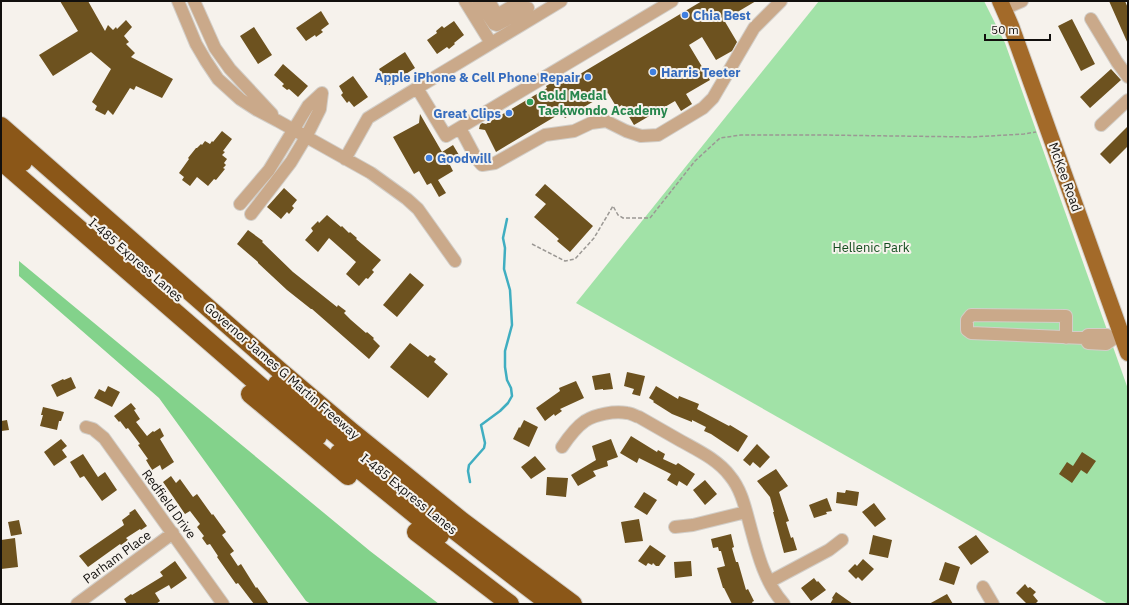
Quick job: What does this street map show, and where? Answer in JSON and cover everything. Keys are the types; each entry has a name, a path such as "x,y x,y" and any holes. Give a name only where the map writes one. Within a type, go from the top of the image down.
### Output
{"highway":[{"name":"Governor James G Martin Freeway","path":"1,126 279,370 351,431 462,521 573,604"},
{"name":"I-485 Express Lanes","path":"1,143 313,416 460,536 550,604"},
{"name":"I-485 Express Lanes","path":"1,161 301,422 412,513 530,604"},
{"path":"1,176 271,413 431,544 510,604"}],"main road":[{"name":"McKee Road","path":"1002,5 1011,26 1121,338 1128,353"}],"street":[{"path":"178,1 196,44 218,79 257,110 371,173 407,199 418,209 455,261"},
{"path":"194,1 215,48 245,86 278,121"},
{"path":"489,1 497,15 527,7 561,1"},
{"path":"417,88 446,136 672,1"},
{"path":"460,128 476,158 482,165 495,163 545,136 574,131 591,123 606,121 626,131 641,136 658,135 703,108 713,98 754,28 781,1"},
{"path":"1002,5 1022,1"},
{"path":"473,3 494,24 497,25 527,7"},
{"path":"473,3 491,43"},
{"path":"345,159 368,118 491,43 527,7"},
{"path":"1092,20 1116,62 1128,77"},
{"path":"240,204 269,170 308,106 322,93 320,109 306,137 291,162 251,214"},
{"path":"1101,125 1128,100"},
{"path":"1066,338 1066,316 971,315 967,320 967,330 971,333 1066,338 1085,338 1088,342 1106,344 1121,338"},
{"path":"562,447 571,434 584,422 591,418 609,413 628,413 639,417 705,454 723,468 731,477 738,489 760,561 769,582 784,604"},
{"name":"Redfield Drive","path":"86,427 93,429 104,438 223,604"},
{"path":"675,527 693,525 746,512"},
{"name":"Parham Place","path":"77,604 173,533"},
{"path":"769,582 830,550 842,540"},
{"path":"983,587 993,604"}],"path":[{"path":"532,244 565,261 575,259 594,238 613,206 618,215 623,218 650,218 695,162 720,138 741,135 820,134 972,137 1024,134 1048,130"}],"green space":[{"name":"Hellenic Park","path":"819,1 984,1 1005,43 1128,389 1128,604 1108,604 576,303"},
{"path":"19,261 370,551 439,604 311,604 306,601 159,398 19,276"}],"building":[{"path":"60,1 88,1 105,31 108,25 113,30 116,27 117,29 126,20 132,27 124,36 129,42 126,44 135,53 131,57 173,79 162,98 136,86 134,90 130,88 113,115 108,110 105,115 95,110 97,106 92,102 111,69 91,52 53,76 39,55 78,31"},
{"path":"702,1 756,1 724,20 737,42 732,51 716,60 702,37 689,45 710,80 686,94 692,104 681,111 675,101 634,125 622,105 617,108 608,93 565,118 561,113 496,152 485,130 479,129 482,123 486,124 547,88 546,86 553,82 555,86 569,78 570,80"},
{"path":"1109,1 1125,1 1128,8 1128,44"},
{"path":"321,11 329,24 321,30 323,32 306,41 296,28"},
{"path":"1072,19 1095,64 1081,71 1058,26"},
{"path":"454,21 464,35 449,49 447,47 437,54 427,40 437,33 436,31 442,26 444,28"},
{"path":"254,27 272,55 258,64 240,36"},
{"path":"405,52 415,68 389,85 379,69"},
{"path":"283,64 308,86 298,97 289,89 287,90 282,86 284,84 274,75"},
{"path":"1111,69 1121,80 1090,108 1080,97"},
{"path":"353,76 368,97 354,107 349,101 347,103 341,95 343,93 339,86"},
{"name":"Goodwill","path":"420,114 442,152 453,145 459,155 448,161 453,171 438,180 446,193 439,197 431,183 427,185 419,171 414,174 393,137 419,123"},
{"path":"1128,126 1128,146 1110,164 1100,154"},
{"path":"222,131 232,139 223,151 225,152 222,155 227,159 224,163 226,165 223,168 225,169 216,180 214,179 208,186 197,177 190,186 182,180 184,177 179,173 196,148 201,144 202,145 205,141 210,144"},
{"path":"545,184 593,226 570,252 557,241 559,239 534,217 546,204 535,195"},
{"path":"284,188 297,200 292,206 294,208 289,214 287,212 281,219 267,207"},
{"path":"327,215 349,233 350,232 381,260 372,270 374,272 359,286 346,274 356,262 329,238 318,252 305,240 313,231 311,228"},
{"path":"248,230 263,241 262,242 293,272 337,307 338,305 346,311 344,313 351,320 374,338 373,339 380,346 369,359 312,309 287,290 237,244"},
{"path":"410,273 424,285 397,317 383,305"},
{"path":"410,343 428,357 430,355 436,359 434,362 448,374 428,398 390,367"},
{"path":"627,372 645,376 640,396 632,394 634,389 624,386"},
{"path":"610,373 613,389 595,390 592,376"},
{"path":"71,377 76,388 57,397 51,385"},
{"path":"576,381 584,398 560,409 562,411 555,416 554,414 545,421 536,408 560,391 559,388"},
{"path":"108,386 120,392 112,407 94,398 99,389 105,392"},
{"path":"656,386 678,399 679,396 699,404 697,409 729,426 730,425 748,436 738,452 704,431 706,427 692,420 692,422 672,414 653,402 654,401 649,398"},
{"path":"131,403 136,409 134,410 140,419 136,422 147,436 160,428 164,436 160,439 174,462 162,470 160,465 152,470 146,460 148,459 138,445 140,444 128,428 126,429 114,416"},
{"path":"43,407 64,412 61,421 59,421 57,430 40,426 43,415 41,415"},
{"path":"7,420 9,430 1,431 1,421"},
{"path":"524,420 538,427 529,447 513,439"},
{"path":"631,436 657,452 658,450 665,454 663,459 676,465 678,463 695,474 687,486 679,481 677,486 667,480 671,474 639,458 637,463 620,453"},
{"path":"61,439 67,446 62,450 67,457 54,466 44,452"},
{"path":"611,439 618,457 607,461 608,466 593,471 596,476 578,486 571,475 596,460 592,446"},
{"path":"757,444 770,457 760,468 753,462 750,466 743,460"},
{"path":"1082,452 1096,461 1087,474 1081,470 1072,483 1059,474 1067,462 1073,466"},
{"path":"83,454 98,477 105,472 117,490 102,501 84,476 80,478 70,462"},
{"path":"535,456 546,469 531,479 521,467"},
{"path":"776,469 788,486 779,492 789,521 786,522 797,550 784,553 770,497 757,481"},
{"path":"171,476 176,483 180,479 193,497 197,494 212,515 213,514 226,532 222,535 234,551 230,554 238,566 241,564 256,588 257,587 269,604 254,604 238,583 236,584 217,557 218,556 210,544 207,545 202,538 204,536 197,527 200,524 190,511 185,514 163,482"},
{"path":"547,477 568,478 566,497 546,495"},
{"path":"705,480 717,494 705,505 693,490"},
{"path":"846,490 859,492 857,506 836,503 837,492 845,493"},
{"path":"644,492 657,500 647,515 634,507"},
{"path":"827,498 832,511 826,512 827,514 814,518 809,505"},
{"path":"874,503 886,519 875,527 862,512"},
{"path":"135,509 147,526 126,538 128,540 88,567 79,556 124,525 122,520"},
{"path":"639,519 643,541 625,543 621,522"},
{"path":"19,520 22,534 11,536 8,522"},
{"path":"731,534 734,547 732,548 736,562 738,562 746,590 748,589 754,601 752,602 753,604 732,604 723,588 717,568 725,566 721,551 719,551 718,547 713,548 711,539"},
{"path":"873,535 892,540 888,558 869,554"},
{"path":"976,535 989,552 971,565 958,547"},
{"path":"15,538 18,567 1,569 1,540"},
{"path":"650,545 666,556 659,566 656,566 653,563 652,565 648,563 646,566 638,561"},
{"path":"863,559 874,569 862,581 858,577 856,579 848,571 855,564 857,566"},
{"path":"175,561 187,578 171,589 169,585 155,593 160,601 156,604 127,604 124,599 163,576 160,572"},
{"path":"691,561 692,576 675,578 674,562"},
{"path":"945,562 960,567 954,585 939,580"},
{"path":"814,578 826,590 811,601 801,588"},
{"path":"1025,584 1028,588 1030,587 1036,592 1033,595 1038,601 1035,604 1027,604 1016,593"},
{"path":"836,592 853,604 830,604"},
{"path":"947,594 953,604 929,604"}],"waterway":[{"path":"470,482 468,471 469,465 484,448 485,443 481,425 500,411 508,403 512,396 505,367 505,351 512,325 510,290 504,269 505,248 503,238 507,219"}],"place":[{"name":"Chia Best","path":"685,15"},
{"name":"Harris Teeter","path":"653,72"},
{"name":"Apple iPhone & Cell Phone Repair","path":"588,77"},
{"name":"Gold Medal Taekwondo Academy","path":"530,102"},
{"name":"Great Clips","path":"509,113"},
{"name":"Goodwill","path":"429,158"}]}
